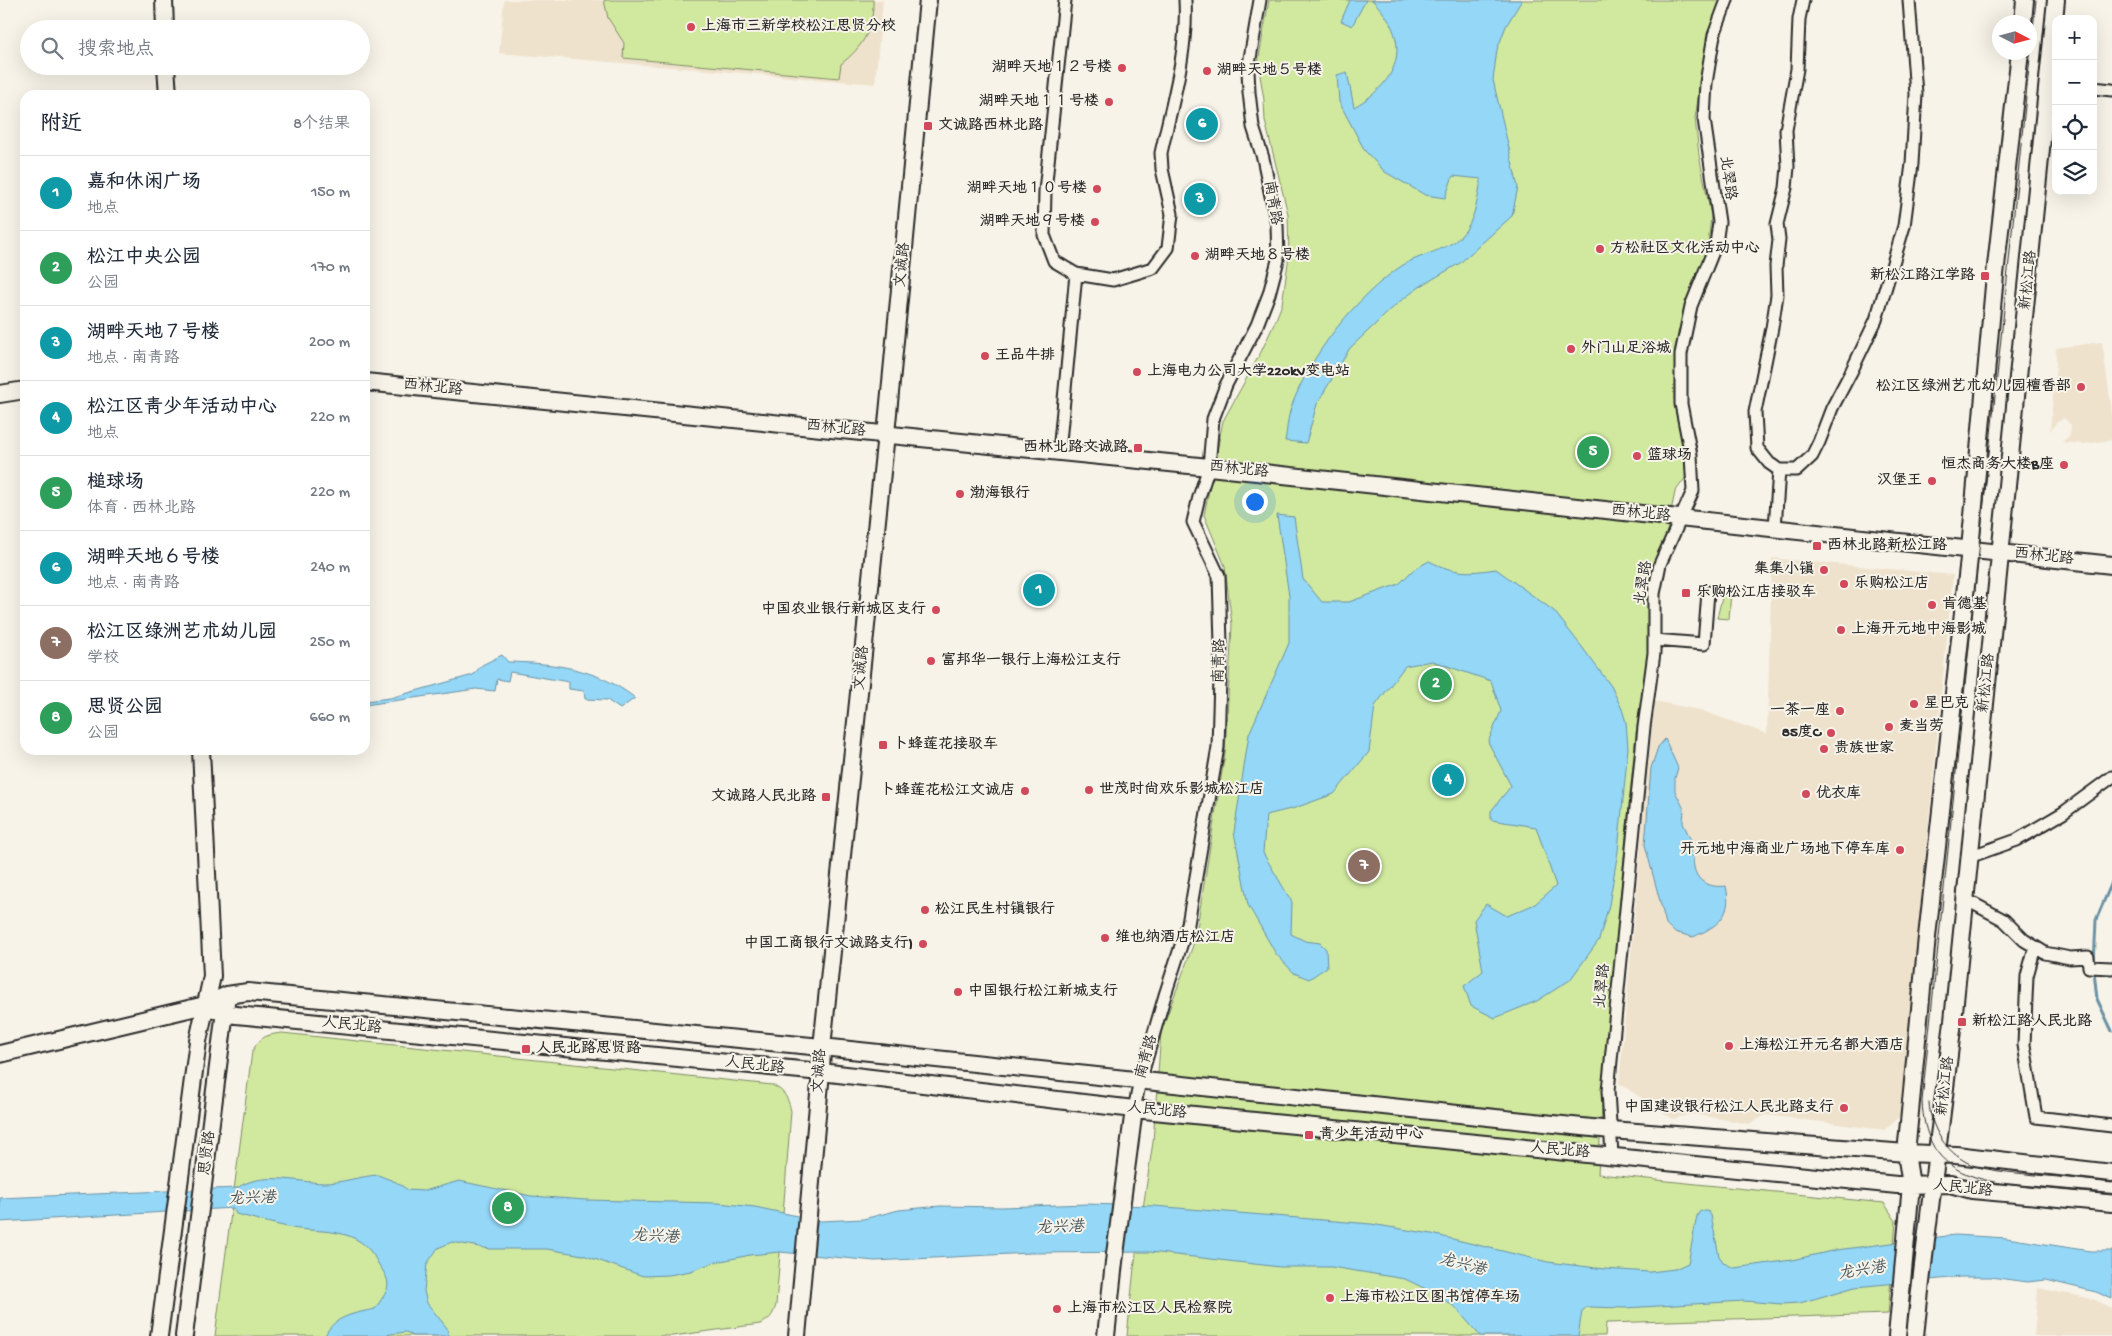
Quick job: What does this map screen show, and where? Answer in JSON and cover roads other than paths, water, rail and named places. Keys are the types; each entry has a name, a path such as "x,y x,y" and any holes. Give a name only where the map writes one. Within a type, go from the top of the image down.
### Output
{"main road":[{"path":"164,0 165,20"},
{"name":"文诚路","path":"797,1336 822,1047 886,434 928,0"},
{"path":"2024,15 2025,0"},
{"name":"新松江路","path":"2053,60 2056,0"},
{"name":"新松江路","path":"1897,1336 1911,1184 1906,1153 1927,937 1970,549 1995,275 2019,60"},
{"path":"167,75 168,90"},
{"name":"新松江路","path":"1915,1336 1925,1238 1938,1155 2052,83"},
{"name":"西林北路","path":"370,382 1209,467 2112,565"},
{"path":"0,394 20,391"},
{"name":"思贤路","path":"159,1336 205,1005 212,976 201,755"},
{"path":"212,976 227,995"},
{"name":"人民北路","path":"0,1054 205,1005 227,995 248,992 822,1047 1612,1130 1938,1155 2112,1173"},
{"name":"思贤路","path":"184,1336 227,995"},
{"name":"人民北路","path":"205,1005 226,1014 821,1072 1134,1109 1911,1184 1950,1184 1972,1190 2112,1203"},
{"name":"南青路","path":"1106,1336 1134,1109"}],"street":[{"path":"1065,0 1045,191 1044,235 1054,262 1076,274 1113,280 1154,268 1168,248 1172,214 1161,153 1182,53 1186,17 1185,0"},
{"name":"南青路","path":"1134,1109 1140,1081 1188,924 1218,748 1219,576 1193,522 1209,467 1213,419 1226,385 1257,325 1270,294 1278,260 1277,225 1264,158 1254,128 1249,92 1248,70 1260,0"},
{"name":"北翠路","path":"1612,1156 1612,1130 1608,1091 1654,640 1654,594 1660,564 1693,492 1691,456 1681,404 1681,354 1691,306 1716,244 1719,222 1704,119 1706,83 1714,35 1727,0"},
{"path":"1803,0 1799,19 1797,69 1786,130 1788,167 1786,188 1777,224 1777,295 1755,412 1757,448 1768,464 1779,470 1797,470 1812,456 1820,442 1832,408 1876,320 1890,272 1895,262 1904,226 1912,164 1916,94 1909,0"},
{"path":"2097,88 2112,90"},
{"path":"1059,452 1076,274"},
{"path":"1775,528 1779,470"},
{"path":"1654,640 1704,644 1708,592"},
{"path":"1970,857 2017,840 2063,813 2112,777"},
{"path":"1965,899 2004,920 2034,947 2045,952 2070,958 2088,957 2094,967 2112,968"},
{"path":"2034,947 2027,976 2024,1045 2036,1117 2112,1126"}],"water":[{"path":"1350,0 1366,0 1352,26 1341,21"},
{"path":"1372,0 1522,0 1506,26 1497,50 1493,80 1518,187 1512,216 1460,263 1421,286 1399,302 1350,348 1317,404 1306,443 1285,441 1289,415 1298,391 1308,370 1335,330 1368,293 1385,278 1410,261 1441,249 1461,236 1473,216 1479,194 1481,179 1453,176 1445,198 1425,195 1385,172 1365,151 1339,102 1337,75 1347,72 1354,107 1370,97 1391,72 1396,59 1397,45 1393,30 1385,15"},
{"path":"1277,515 1294,517 1303,579 1322,602 1349,602 1399,584 1413,570 1429,561 1462,571 1496,569 1554,611 1611,686 1626,722 1628,748 1618,851 1609,905 1599,940 1570,980 1537,1001 1495,1018 1471,1006 1464,986 1483,971 1474,920 1486,904 1507,916 1535,904 1556,886 1536,827 1491,820 1491,811 1511,786 1488,742 1501,711 1491,681 1432,661 1405,666 1375,706 1369,752 1334,794 1295,808 1266,815 1263,853 1292,902 1291,934 1305,941 1320,943 1326,949 1327,967 1309,979 1294,973 1276,954 1248,905 1234,832 1249,734 1289,643 1289,596"},
{"path":"502,655 508,662 542,664 574,669 606,680 635,698 620,709 607,700 585,699 584,691 569,689 569,682 510,672 508,681 497,679 495,691 476,689 370,704 370,700 390,698 473,675 482,665"},
{"path":"1665,739 1678,768 1675,778 1675,791 1684,809 1683,823 1691,840 1692,847 1690,852 1698,877 1701,881 1710,885 1726,886 1728,896 1722,919 1710,929 1693,937 1674,932 1666,924 1645,845 1651,768 1658,747"},
{"name":"龙兴港","path":"378,1175 396,1182 408,1190 424,1191 459,1181 531,1196 586,1200 718,1203 755,1207 821,1221 863,1219 899,1210 940,1206 1002,1207 1086,1204 1154,1206 1371,1224 1432,1234 1548,1262 1650,1272 1675,1269 1688,1263 1697,1216 1700,1211 1708,1211 1711,1215 1719,1256 1724,1263 1734,1268 1792,1260 1836,1250 1955,1235 2007,1238 2090,1251 2112,1251 2112,1299 2096,1292 2046,1280 2027,1282 1990,1277 1961,1277 1855,1287 1800,1303 1782,1304 1744,1301 1625,1308 1587,1307 1582,1311 1578,1336 1480,1336 1455,1307 1430,1291 1405,1279 1331,1267 1280,1267 1150,1252 1030,1253 875,1261 780,1252 750,1255 669,1275 643,1276 583,1255 546,1249 490,1249 452,1242 438,1248 427,1264 424,1291 427,1303 447,1328 449,1336 413,1336 406,1332 377,1336 325,1336 334,1324 346,1316 375,1309 386,1292 388,1283 384,1272 372,1254 355,1238 335,1232 278,1225 236,1214 233,1208 0,1222 0,1198 237,1188 257,1180 268,1179 331,1183"}],"waterway":[{"path":"2094,965 2096,920 2112,882"},
{"path":"2094,971 2097,999 2112,1031"}],"tram line":[{"path":"2036,0 1922,1101 1925,1125 1932,1143 1942,1157 1954,1168 1970,1175 2007,1184 2112,1195"},
{"path":"1929,1102 1933,1124 1938,1134 1952,1152 1971,1164 2002,1171 2112,1183"}],"place":[{"name":"上海市三新学校松江思贤分校","path":"691,27"},
{"name":"湖畔天地１２号楼","path":"1122,68"},
{"name":"湖畔天地５号楼","path":"1207,71"},
{"name":"湖畔天地１１号楼","path":"1109,102"},
{"name":"湖畔天地６号楼","path":"1202,124"},
{"name":"文诚路西林北路","path":"928,126"},
{"name":"湖畔天地１０号楼","path":"1097,189"},
{"name":"湖畔天地７号楼","path":"1200,199"},
{"name":"湖畔天地９号楼","path":"1095,222"},
{"name":"方松社区文化活动中心","path":"1600,249"},
{"name":"湖畔天地８号楼","path":"1195,256"},
{"name":"新松江路江学路","path":"1985,276"},
{"name":"外门山足浴城","path":"1571,349"},
{"name":"王品牛排","path":"985,356"},
{"name":"上海电力公司大学220kV变电站","path":"1137,372"},
{"name":"松江区绿洲艺术幼儿园檀香部","path":"2081,387"},
{"name":"西林北路文诚路","path":"1138,448"},
{"name":"槌球场","path":"1593,452"},
{"name":"篮球场","path":"1637,456"},
{"name":"恒杰商务大楼B座","path":"2064,465"},
{"name":"汉堡王","path":"1932,481"},
{"name":"渤海银行","path":"960,494"},
{"name":"西林北路新松江路","path":"1817,546"},
{"name":"集集小镇","path":"1824,570"},
{"name":"乐购松江店","path":"1844,584"},
{"name":"嘉和休闲广场","path":"1039,590"},
{"name":"乐购松江店接驳车","path":"1686,593"},
{"name":"肯德基","path":"1932,605"},
{"name":"中国农业银行新城区支行","path":"936,610"},
{"name":"上海开元地中海影城","path":"1841,630"},
{"name":"富邦华一银行上海松江支行","path":"931,661"},
{"name":"松江中央公园","path":"1436,684"},
{"name":"星巴克","path":"1914,704"},
{"name":"一茶一座","path":"1840,711"},
{"name":"麦当劳","path":"1889,727"},
{"name":"85度C","path":"1831,733"},
{"name":"卜蜂莲花接驳车","path":"883,745"},
{"name":"贵族世家","path":"1824,749"},
{"name":"松江区青少年活动中心","path":"1448,780"},
{"name":"世茂时尚欢乐影城松江店","path":"1089,790"},
{"name":"卜蜂莲花松江文诚店","path":"1025,791"},
{"name":"优衣库","path":"1806,794"},
{"name":"文诚路人民北路","path":"826,797"},
{"name":"开元地中海商业广场地下停车库","path":"1900,850"},
{"name":"松江区绿洲艺术幼儿园","path":"1364,866"},
{"name":"松江民生村镇银行","path":"925,910"},
{"name":"维也纳酒店松江店","path":"1105,938"},
{"name":"中国工商银行文诚路支行)","path":"923,944"},
{"name":"中国银行松江新城支行","path":"958,992"},
{"name":"新松江路人民北路","path":"1962,1022"},
{"name":"上海松江开元名都大酒店","path":"1729,1046"},
{"name":"人民北路思贤路","path":"526,1049"},
{"name":"中国建设银行松江人民北路支行","path":"1844,1108"},
{"name":"青少年活动中心","path":"1309,1135"},
{"name":"思贤公园","path":"508,1208"},
{"name":"上海市松江区图书馆停车场","path":"1330,1298"},
{"name":"上海市松江区人民检察院","path":"1057,1309"}]}
